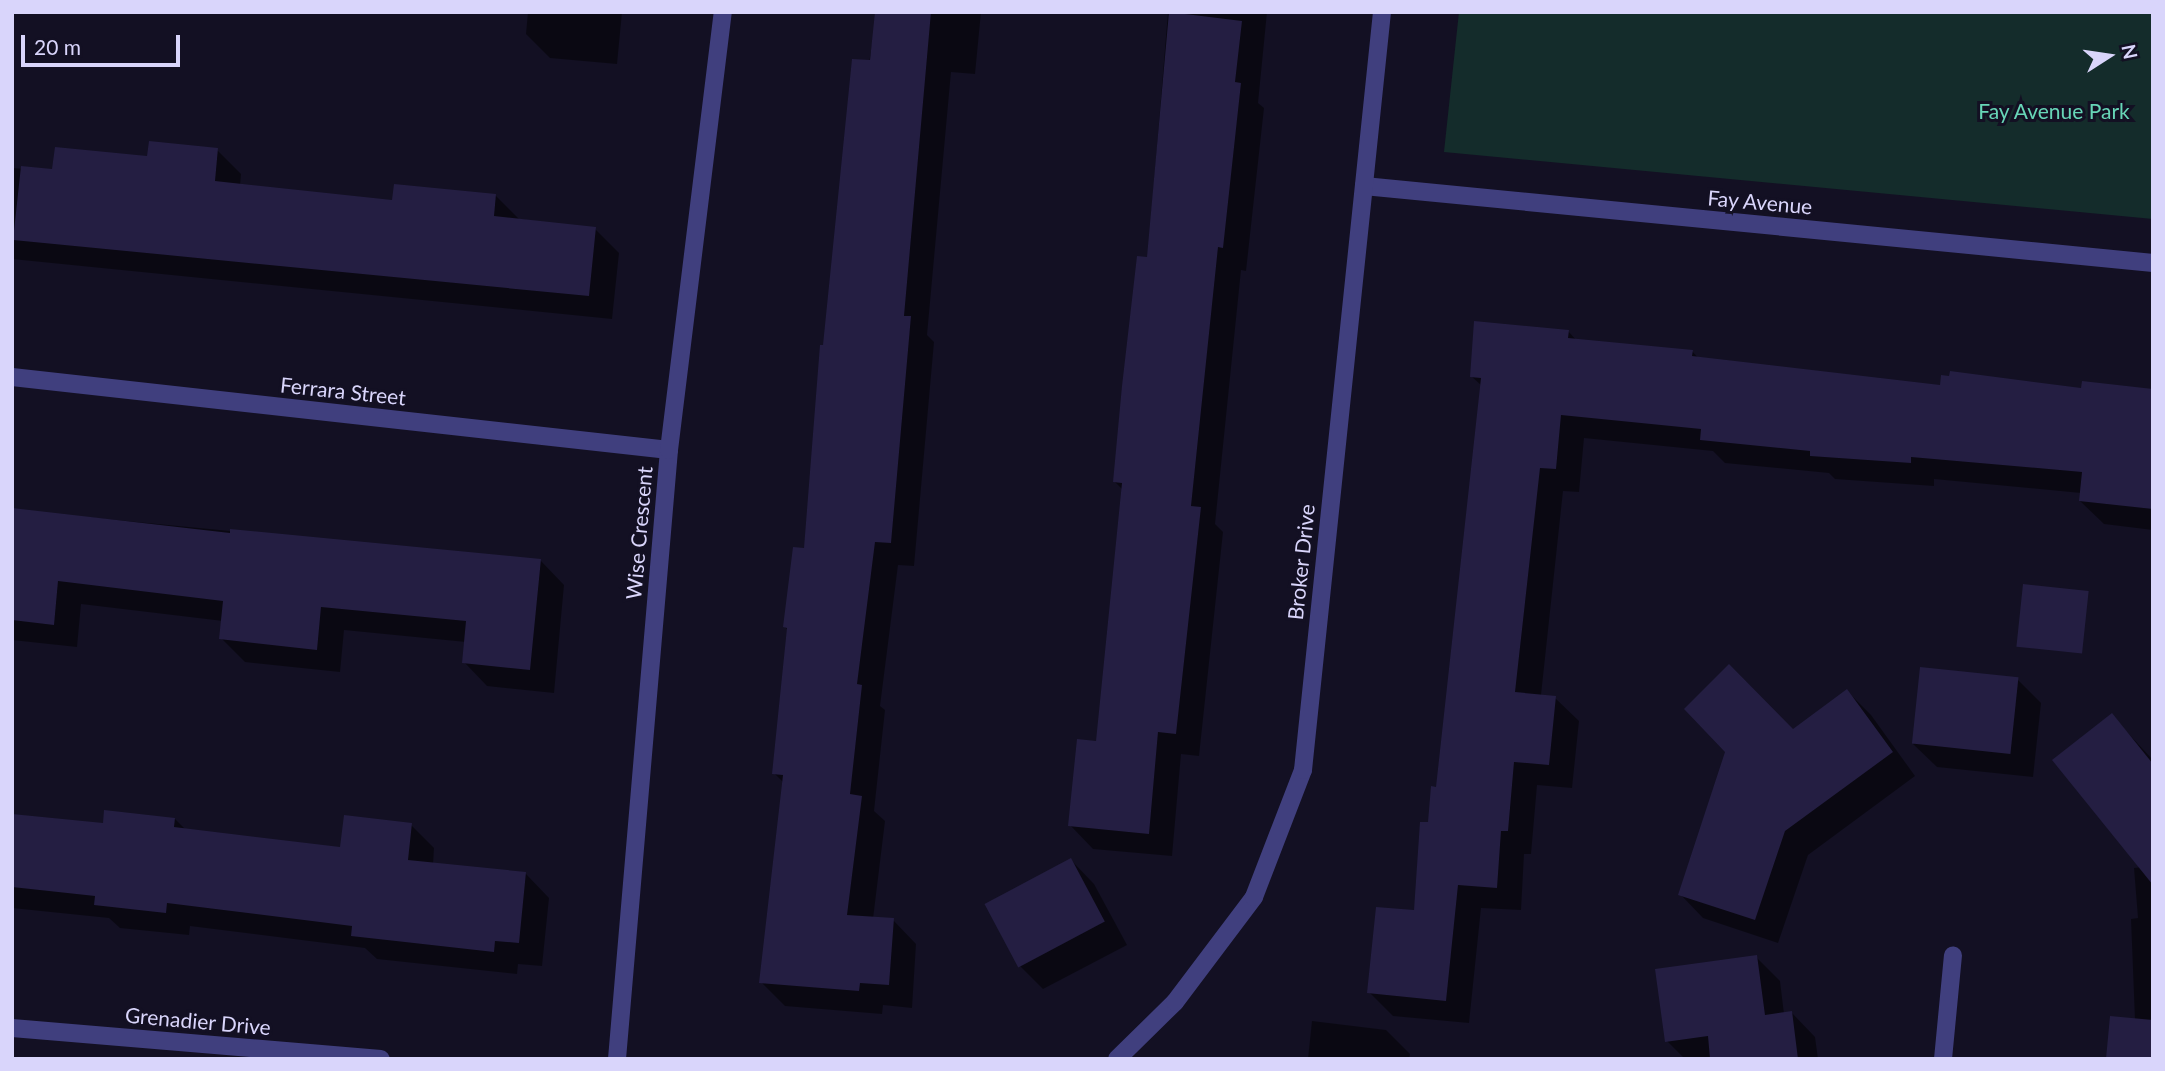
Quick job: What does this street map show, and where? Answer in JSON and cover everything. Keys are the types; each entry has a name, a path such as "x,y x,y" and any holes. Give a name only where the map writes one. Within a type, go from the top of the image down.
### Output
{"street":[{"name":"Wise Crescent","path":"617,1059 669,450 723,12"},
{"name":"Broker Drive","path":"1117,1059 1175,1002 1254,897 1303,770 1382,12"},
{"name":"Fay Avenue","path":"1364,186 2153,263"},
{"name":"Ferrara Street","path":"12,377 669,450"},
{"path":"1943,1059 1953,955"},
{"name":"Grenadier Drive","path":"12,1028 381,1059"}],"green space":[{"name":"Fay Avenue Park","path":"1459,12 2153,12 2153,219 1444,152"}],"building":[{"path":"875,12 931,12 904,316 911,316 891,543 875,542 857,684 862,685 850,794 862,796 847,915 894,918 889,985 860,983 859,991 759,983 783,775 772,774 787,628 783,627 793,547 804,548 820,345 823,345 852,59 870,60"},
{"path":"1169,12 1242,21 1235,82 1241,83 1223,248 1218,247 1191,506 1201,507 1176,734 1158,732 1149,834 1068,826 1077,739 1096,741 1122,483 1113,482 1122,386 1137,256 1147,257"},
{"path":"149,141 218,148 215,181 392,200 394,184 496,194 494,216 596,227 589,296 13,240 21,166 52,169 55,147 147,156"},
{"path":"1474,321 1569,330 1568,338 1693,350 1692,356 1940,385 1941,375 1949,376 1950,371 2081,388 2082,381 2153,389 2153,509 2079,501 2082,472 1911,457 1911,463 1810,456 1810,451 1700,440 1701,429 1561,415 1556,469 1540,468 1515,692 1556,696 1549,765 1514,762 1508,831 1501,831 1497,888 1458,885 1446,1001 1367,993 1376,907 1414,910 1420,822 1428,822 1431,786 1436,787 1481,378 1470,377"},
{"path":"12,508 230,533 230,529 541,559 530,670 462,663 466,621 321,607 317,650 219,639 223,601 58,581 54,625 12,620"},
{"path":"2023,584 2089,591 2082,654 2016,647"},
{"path":"1729,664 1793,729 1847,689 1893,752 1785,831 1755,920 1678,895 1725,752 1684,709"},
{"path":"1920,667 2018,677 2010,754 1912,744"},
{"path":"2112,713 2153,764 2153,885 2052,760"},
{"path":"104,810 175,818 174,827 340,847 344,815 412,823 408,860 526,872 519,943 495,941 494,952 351,936 352,926 167,903 166,913 94,905 95,896 12,887 12,814 103,823"},
{"path":"1071,858 1105,922 1018,968 984,904"},
{"path":"1757,955 1765,1015 1792,1011 1798,1059 1710,1059 1708,1036 1665,1042 1655,969"},
{"path":"2110,1016 2153,1020 2153,1059 2106,1059"}]}
